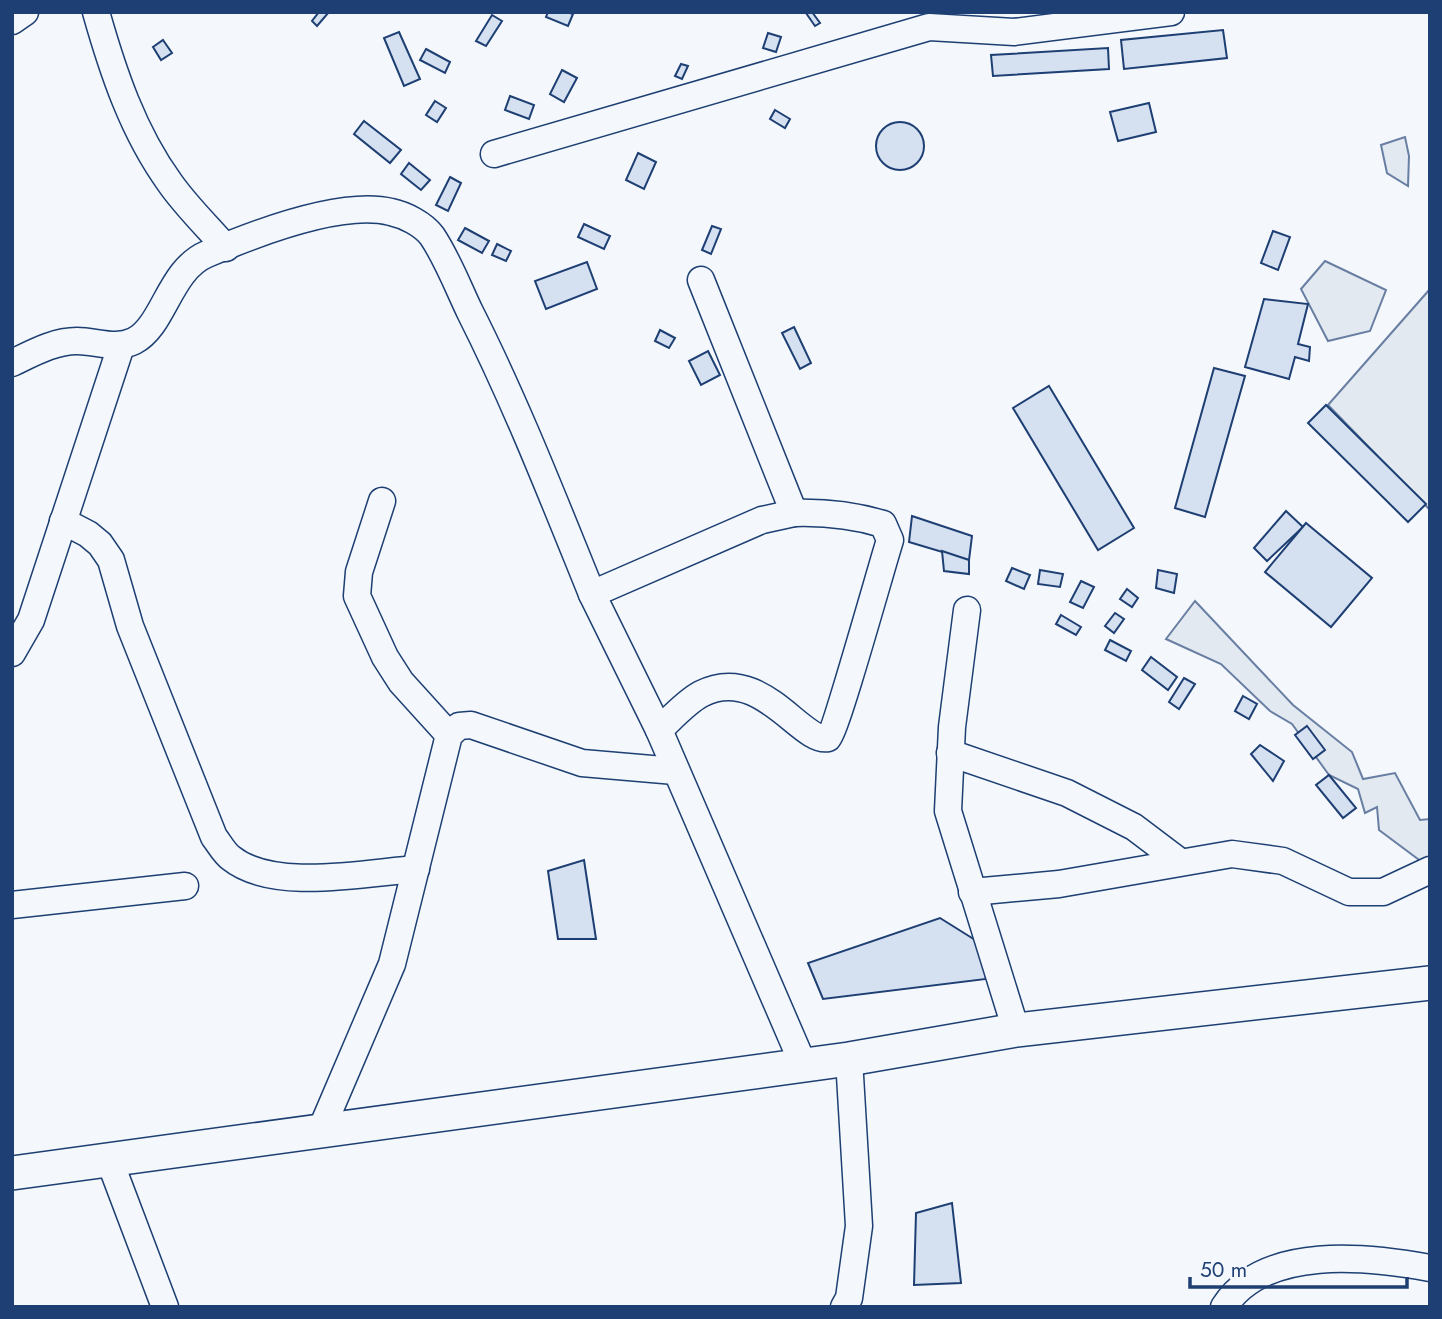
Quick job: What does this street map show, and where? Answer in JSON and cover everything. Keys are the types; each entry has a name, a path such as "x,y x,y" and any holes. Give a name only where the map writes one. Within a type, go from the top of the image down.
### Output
{"street":[{"path":"12,21 24,12"},
{"path":"96,12 112,69 147,148 171,184 226,248"},
{"path":"495,154 929,20 1014,32 1171,12"},
{"path":"12,363 54,344 76,341 121,346 137,340 150,327 176,282 189,266 205,254 303,220 344,211 391,211 419,224 431,235 500,372 592,594 659,730 803,1064"},
{"path":"701,280 794,513"},
{"path":"12,653 20,644 31,620 121,346"},
{"path":"382,501 359,572 357,596 385,657 401,681 449,735"},
{"path":"592,594 762,520 794,513 838,513 883,524 890,540 833,734 822,740 812,736 770,701 731,687 701,694 659,730"},
{"path":"64,521 94,539 111,561 130,626 214,837 230,857 266,875 289,877 416,869"},
{"path":"967,610 950,753 948,811 1016,1030"},
{"path":"321,1130 392,964 449,735 459,726 471,724 582,763 676,771"},
{"path":"950,753 1067,793 1134,827 1179,861"},
{"path":"972,892 1059,884 1179,861 1232,854 1283,861 1349,892 1383,892 1430,870"},
{"path":"12,905 185,886"},
{"path":"12,1173 849,1059 1016,1030 1430,983"},
{"path":"844,1307 849,1298 859,1226 849,1059"},
{"path":"109,1159 165,1307"},
{"path":"1224,1307 1249,1283 1278,1268 1311,1261 1376,1259 1430,1268"}],"shaded area":[{"path":"1405,137 1409,156 1408,186 1387,173 1381,145"},
{"path":"1325,261 1386,290 1370,331 1328,341 1301,289"},
{"path":"1430,289 1430,510 1328,405"},
{"path":"1195,601 1293,705 1352,752 1363,779 1395,773 1420,820 1430,819 1430,868 1379,830 1377,807 1365,813 1358,789 1329,775 1292,724 1270,711 1221,664 1166,639"}],"building":[{"path":"319,12 329,12 317,26 312,21"},
{"path":"548,12 573,14 568,26 546,17"},
{"path":"812,12 820,23 815,26 806,13"},
{"path":"492,15 502,21 486,46 476,41"},
{"path":"1223,30 1227,58 1124,69 1121,40"},
{"path":"399,32 420,79 404,86 384,38"},
{"path":"768,33 781,37 776,52 763,48"},
{"path":"163,40 172,53 161,60 153,47"},
{"path":"1108,48 1109,69 993,76 991,55"},
{"path":"426,49 450,62 445,73 420,60"},
{"path":"681,64 688,66 682,79 675,76"},
{"path":"562,70 577,78 564,102 550,94"},
{"path":"510,96 534,105 529,119 505,110"},
{"path":"435,101 446,108 437,122 426,115"},
{"path":"1149,103 1156,132 1118,141 1110,112"},
{"path":"775,110 790,119 785,128 770,119"},
{"path":"364,121 401,150 390,163 354,134"},
{"path":"900,122 917,129 924,146 917,163 900,170 883,163 876,146 883,129"},
{"path":"638,153 656,162 644,189 626,180"},
{"path":"409,163 430,180 421,190 401,174"},
{"path":"450,177 461,183 448,211 436,205"},
{"path":"584,224 610,236 604,249 578,237"},
{"path":"712,226 721,229 711,254 702,250"},
{"path":"465,228 489,241 482,253 458,240"},
{"path":"1273,231 1290,237 1278,270 1261,263"},
{"path":"497,244 511,251 506,261 492,255"},
{"path":"587,262 597,289 546,309 535,281"},
{"path":"1264,299 1308,304 1298,344 1310,347 1309,361 1295,357 1289,379 1245,367"},
{"path":"794,327 811,363 800,369 782,333"},
{"path":"660,330 675,338 669,348 655,341"},
{"path":"708,351 720,375 701,385 689,361"},
{"path":"1214,368 1245,376 1205,517 1175,508"},
{"path":"1049,386 1134,528 1098,550 1013,408"},
{"path":"1326,405 1426,504 1408,522 1308,423"},
{"path":"1286,511 1303,527 1267,561 1254,548"},
{"path":"912,516 972,536 969,560 909,542"},
{"path":"1306,523 1372,578 1331,627 1265,572"},
{"path":"942,551 969,560 969,574 944,571"},
{"path":"1012,568 1030,575 1024,589 1006,581"},
{"path":"1040,570 1063,574 1060,587 1038,584"},
{"path":"1158,570 1177,574 1174,593 1156,588"},
{"path":"1081,581 1094,587 1083,608 1070,602"},
{"path":"1127,589 1138,598 1132,607 1120,599"},
{"path":"1115,613 1124,619 1114,633 1105,626"},
{"path":"1061,615 1081,627 1076,635 1056,624"},
{"path":"1110,640 1131,651 1126,661 1105,650"},
{"path":"1151,657 1177,677 1168,690 1142,670"},
{"path":"1184,678 1195,684 1179,709 1169,702"},
{"path":"1243,696 1257,704 1249,719 1235,711"},
{"path":"1307,726 1325,750 1313,759 1295,735"},
{"path":"1260,745 1284,761 1273,781 1251,754"},
{"path":"1329,775 1356,808 1343,818 1316,785"},
{"path":"584,860 596,939 558,939 548,871"},
{"path":"940,918 980,943 986,979 823,999 808,963"},
{"path":"952,1203 961,1283 914,1285 916,1213"}]}
